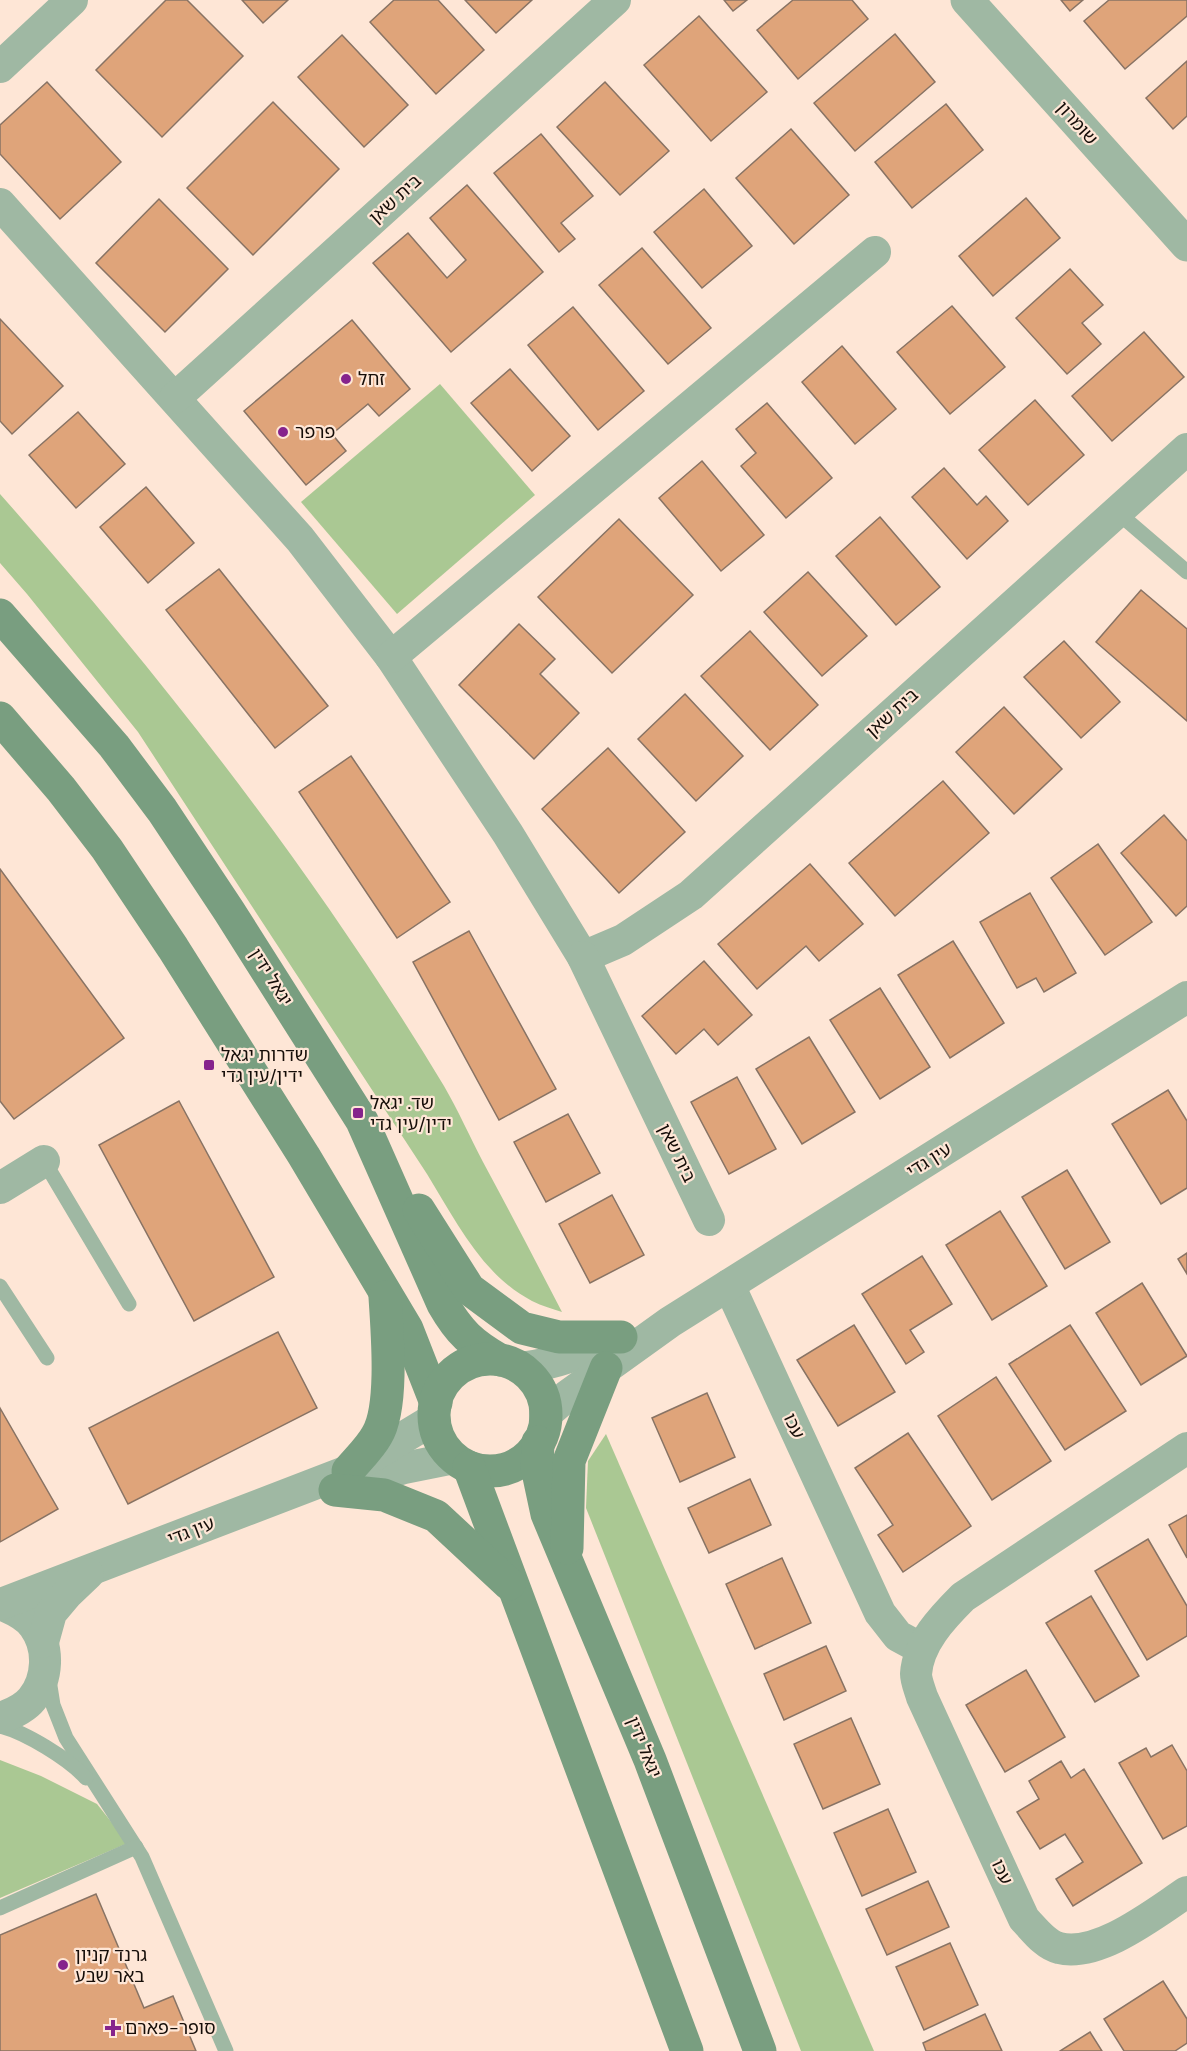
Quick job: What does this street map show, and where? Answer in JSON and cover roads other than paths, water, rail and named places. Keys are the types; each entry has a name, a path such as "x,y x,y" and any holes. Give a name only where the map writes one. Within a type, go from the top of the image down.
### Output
{"main road":[{"name":"יגאל ידין","path":"0,615 114,746 162,810 229,911 362,1121 442,1304 455,1326 482,1350 511,1364"},
{"path":"0,718 62,789 173,948 304,1156 407,1329 435,1411 440,1441 461,1462 515,1589 687,2051"},
{"path":"362,1121 469,1289 522,1328 559,1337 621,1336"},
{"path":"385,1292 388,1355 387,1400 378,1434 341,1480 436,1516 515,1589"},
{"path":"435,1411 440,1389 459,1368 479,1360 511,1364 528,1374 539,1388 543,1397 542,1428 520,1462 503,1469 486,1470 461,1462"},
{"path":"567,1562 569,1461 606,1368"},
{"name":"יגאל ידין","path":"542,1428 537,1467 547,1514 650,1760 760,2051"}],"street":[{"path":"0,67 72,0"},
{"name":"בית שאן","path":"175,398 615,0"},
{"name":"שומרון","path":"967,0 1187,245"},
{"name":"בית שאן","path":"0,204 300,539 391,657 508,834 583,957 709,1220"},
{"path":"391,657 875,252"},
{"name":"בית שאן","path":"583,957 623,940 691,895 1187,448"},
{"name":"עין גדי","path":"542,1428 606,1368 670,1322 1187,997"},
{"path":"1,1185 44,1161"},
{"name":"עכו","path":"729,1286 880,1613 898,1636 922,1649"},
{"name":"עין גדי","path":"511,1364 545,1365 588,1351 621,1336 670,1322"},
{"name":"עין גדי","path":"341,1480 435,1411"},
{"name":"עכו","path":"1187,1448 963,1597 940,1620 922,1649 916,1675 922,1698 1024,1919 1038,1935 1058,1948 1082,1948 1107,1942 1187,1892"},
{"name":"עין גדי","path":"0,1604 287,1494 341,1480 404,1468 461,1462"},
{"name":"עין גדי","path":"0,1718 15,1713 31,1700 42,1683 44,1652 51,1613 95,1567"},
{"path":"0,1604 19,1612 34,1625 44,1652"}],"lane":[{"path":"1116,511 1187,572"},
{"path":"44,1161 129,1304"},
{"path":"0,1286 47,1359"},
{"path":"44,1652 52,1705 66,1738 142,1857 226,2051"},
{"path":"0,1726 44,1746 79,1770 115,1812"},
{"path":"0,1908 136,1847"}],"place":[{"name":"זחל","path":"346,379"},
{"name":"פרפר","path":"283,432"},
{"name":"שדרות יגאל ידין/עין גדי","path":"209,1065"},
{"name":"שד. יגאל ידין/עין גדי","path":"358,1113"},
{"name":"גרנד קניון באר שבע","path":"63,1965"},
{"name":"סופר-פארם","path":"113,2028"}]}
